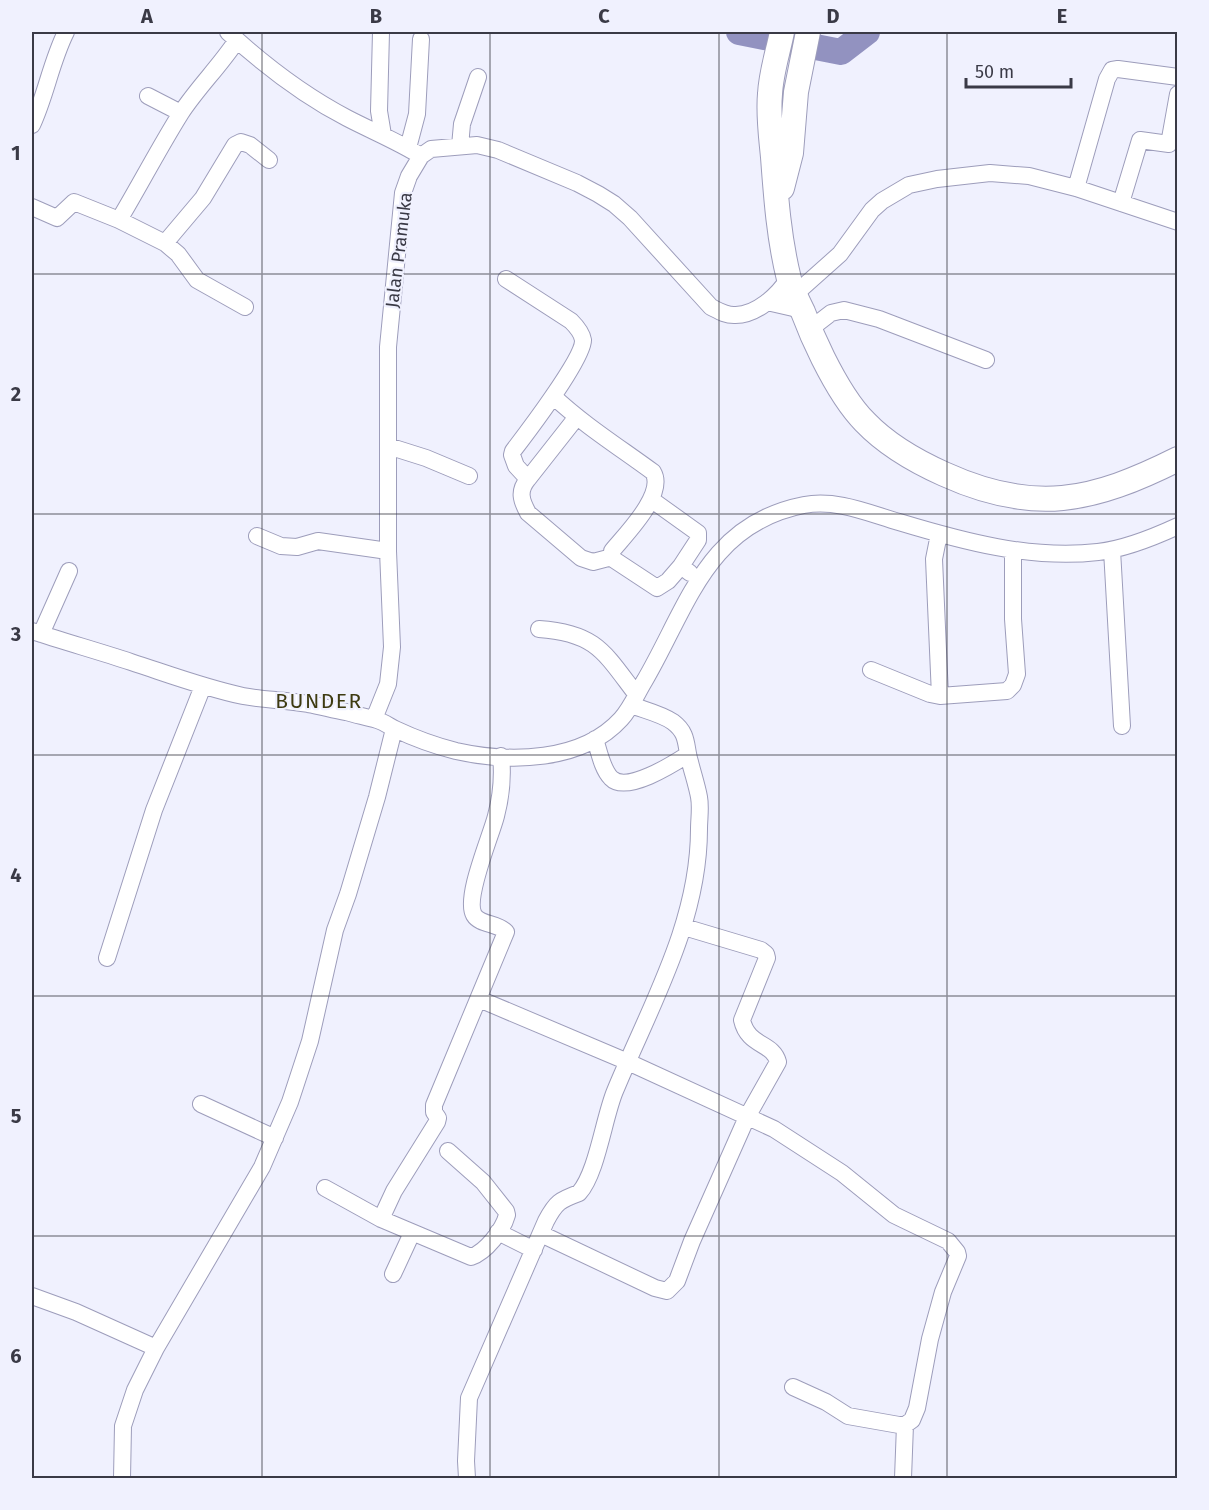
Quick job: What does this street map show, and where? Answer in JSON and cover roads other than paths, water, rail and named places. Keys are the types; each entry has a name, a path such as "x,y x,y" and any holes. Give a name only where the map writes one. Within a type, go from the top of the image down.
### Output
{"highway":[{"path":"782,32 770,92 769,117 777,211 798,303 833,378 846,399 865,422 894,447 924,465 986,490 1038,500 1071,498 1105,489 1143,476 1178,459"},
{"path":"777,211 790,153 796,92 808,32"}],"street":[{"path":"32,125 41,105 56,54 66,32"},
{"path":"381,32 379,111 383,135"},
{"path":"119,220 181,113 201,85 225,58 232,36 268,67 340,114 415,152 477,145 498,150 598,194 630,218 711,307 724,314 743,315 767,302 798,303 831,313 844,310 879,319 986,360"},
{"name":"Jalan Pramuka","path":"374,719 388,684 392,647 388,551 388,347 400,211 415,152 421,39"},
{"path":"1076,188 1107,80 1112,70 1178,77"},
{"path":"460,146 462,124 478,77"},
{"path":"1121,203 1140,140 1170,144 1178,94"},
{"path":"148,96 181,113"},
{"path":"165,243 203,198 235,145 241,142 250,145 269,160"},
{"path":"798,303 840,254 872,210 896,191 909,185 937,179 990,173 1029,176 1076,188 1178,222"},
{"path":"32,207 57,218 74,202 119,220 165,243 178,254 197,280 245,307"},
{"path":"506,279 571,321 578,329 583,341 554,396 512,455 516,466 528,479"},
{"path":"767,302 798,303"},
{"path":"554,396 576,418 653,472 657,486 652,500 612,551 612,557"},
{"path":"576,418 522,487 521,496 528,513 581,558 593,562 612,557 657,588 668,581 681,566 698,540 698,533 652,500"},
{"path":"388,446 426,458 469,476"},
{"path":"69,572 36,632 203,686 245,697 309,704 374,719 394,729 457,752 511,758 582,748 622,718 657,658 689,593 710,562 728,543 767,516 806,505 826,503 852,508 939,534 1012,550 1071,554 1129,546 1178,526"},
{"path":"939,534 934,559 940,696"},
{"path":"257,536 281,546 297,547 318,541 388,551"},
{"path":"871,670 940,696 1007,691 1013,685 1017,674 1012,550"},
{"path":"1112,550 1122,726"},
{"path":"681,566 699,578"},
{"path":"467,1479 469,1398 550,1213 561,1200 582,1191 602,1137 614,1093 684,927 696,880 699,853 699,798 687,755 687,741 682,731 672,721 634,700 613,664 591,642 564,630 539,629"},
{"path":"107,958 154,810 203,686"},
{"path":"122,1479 123,1426 135,1390 156,1348 262,1167 290,1102 310,1041 335,930 374,807 394,729"},
{"path":"595,739 608,773 613,780 622,783 639,780 687,755"},
{"path":"381,1219 394,1191 437,1122 434,1105 506,932 502,928 478,919 472,910 472,891 497,815 502,771 501,756"},
{"path":"541,1234 655,1288 667,1291 677,1281 747,1117 778,1062 773,1052 750,1038 744,1029 742,1020 767,958 766,954 761,950 684,927"},
{"path":"479,999 628,1062 774,1129 842,1173 894,1215 948,1241 957,1251 958,1256 930,1339 918,1408 912,1420 905,1425 848,1416 826,1402 793,1387"},
{"path":"201,1104 275,1138"},
{"path":"325,1188 381,1219 471,1257 482,1251 498,1232 506,1220 506,1211 483,1182 448,1151"},
{"path":"498,1232 534,1250"},
{"path":"393,1274 412,1233"},
{"path":"32,1296 76,1312 156,1348"},
{"path":"903,1479 905,1425"}],"waterway":[{"path":"739,32 841,52 867,32"}],"district":[{"name":"BUNDER","path":"319,701"}]}
